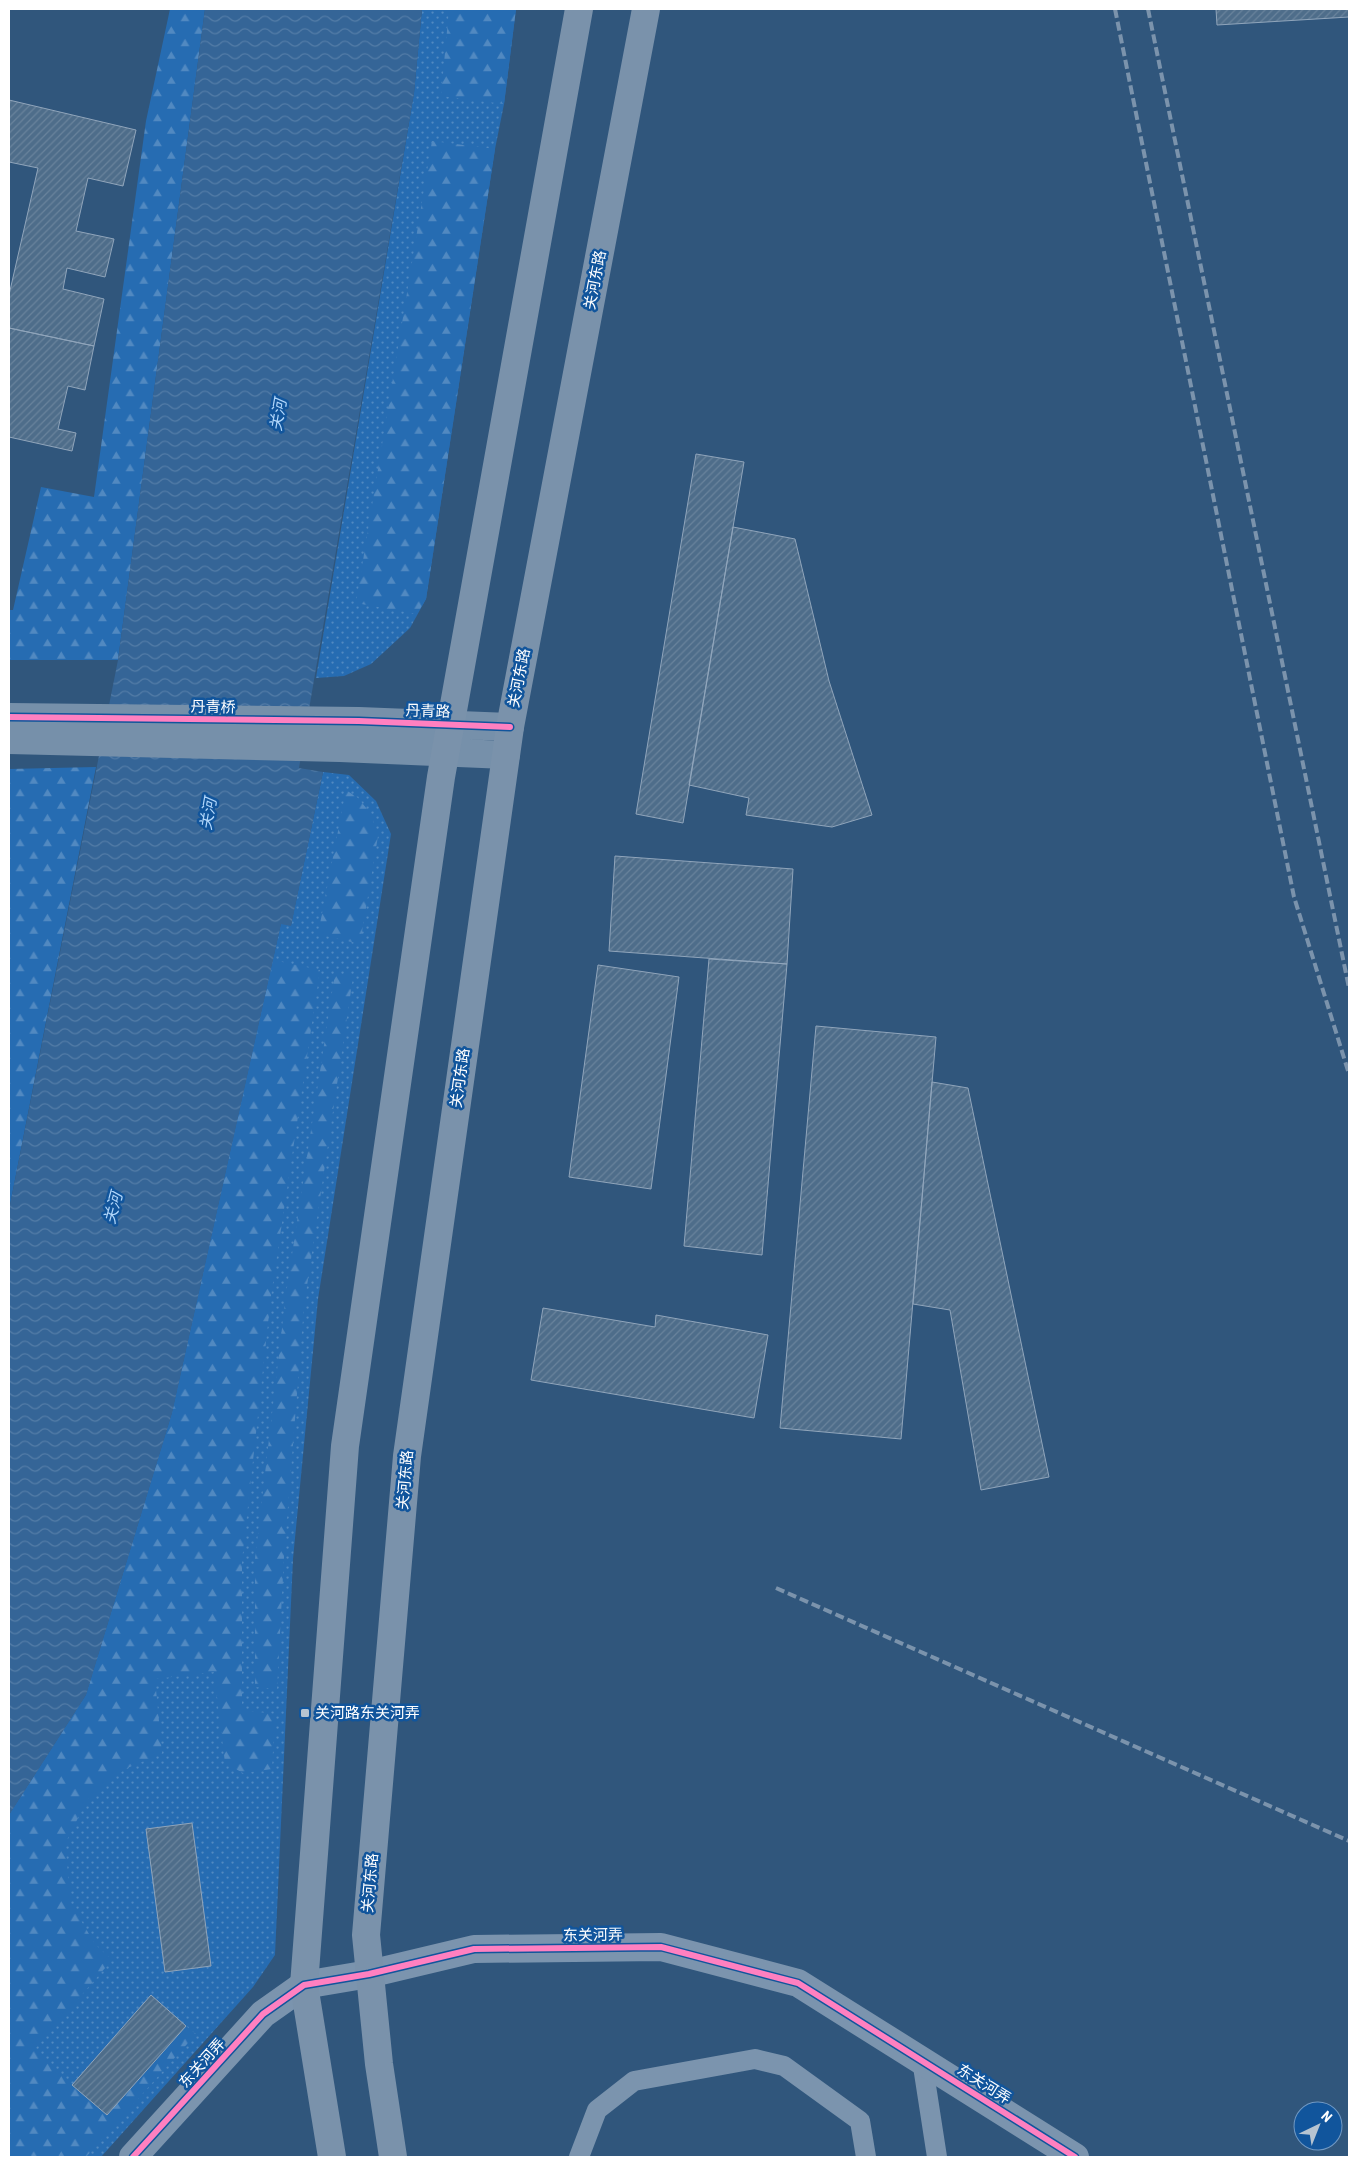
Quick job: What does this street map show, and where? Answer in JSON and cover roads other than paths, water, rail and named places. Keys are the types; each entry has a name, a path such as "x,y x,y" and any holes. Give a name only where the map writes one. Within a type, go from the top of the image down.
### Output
{"main road":[{"path":"332,2157 304,1986 345,1446 446,752 579,9"},
{"name":"关河东路","path":"393,2157 379,2064 366,1935 406,1456 510,727 646,9"}],"street":[{"path":"9,717 76,730 340,748 506,755"},
{"name":"丹青路","path":"346,721 510,727"},
{"name":"丹青桥","path":"76,730 346,721"},
{"path":"9,740 76,730"},
{"name":"东关河弄","path":"133,2157 263,2014 304,1986 369,1974 474,1949 661,1947 798,1984 1075,2157"}],"lane":[{"path":"579,2157 597,2110 634,2081 755,2059 784,2066 860,2121 866,2157"},
{"path":"922,2060 937,2157"}],"water":[{"name":"关河","path":"205,9 422,9 414,93 299,768 323,772 291,926 281,924 172,1413 86,1695 9,1815 9,1210 118,660"}],"railway":[{"path":"1115,9 1294,897 1349,1074"},
{"path":"1148,9 1349,988"},
{"path":"776,1588 1349,1841"}],"place":[{"name":"关河路东关河弄","path":"305,1713"}]}
